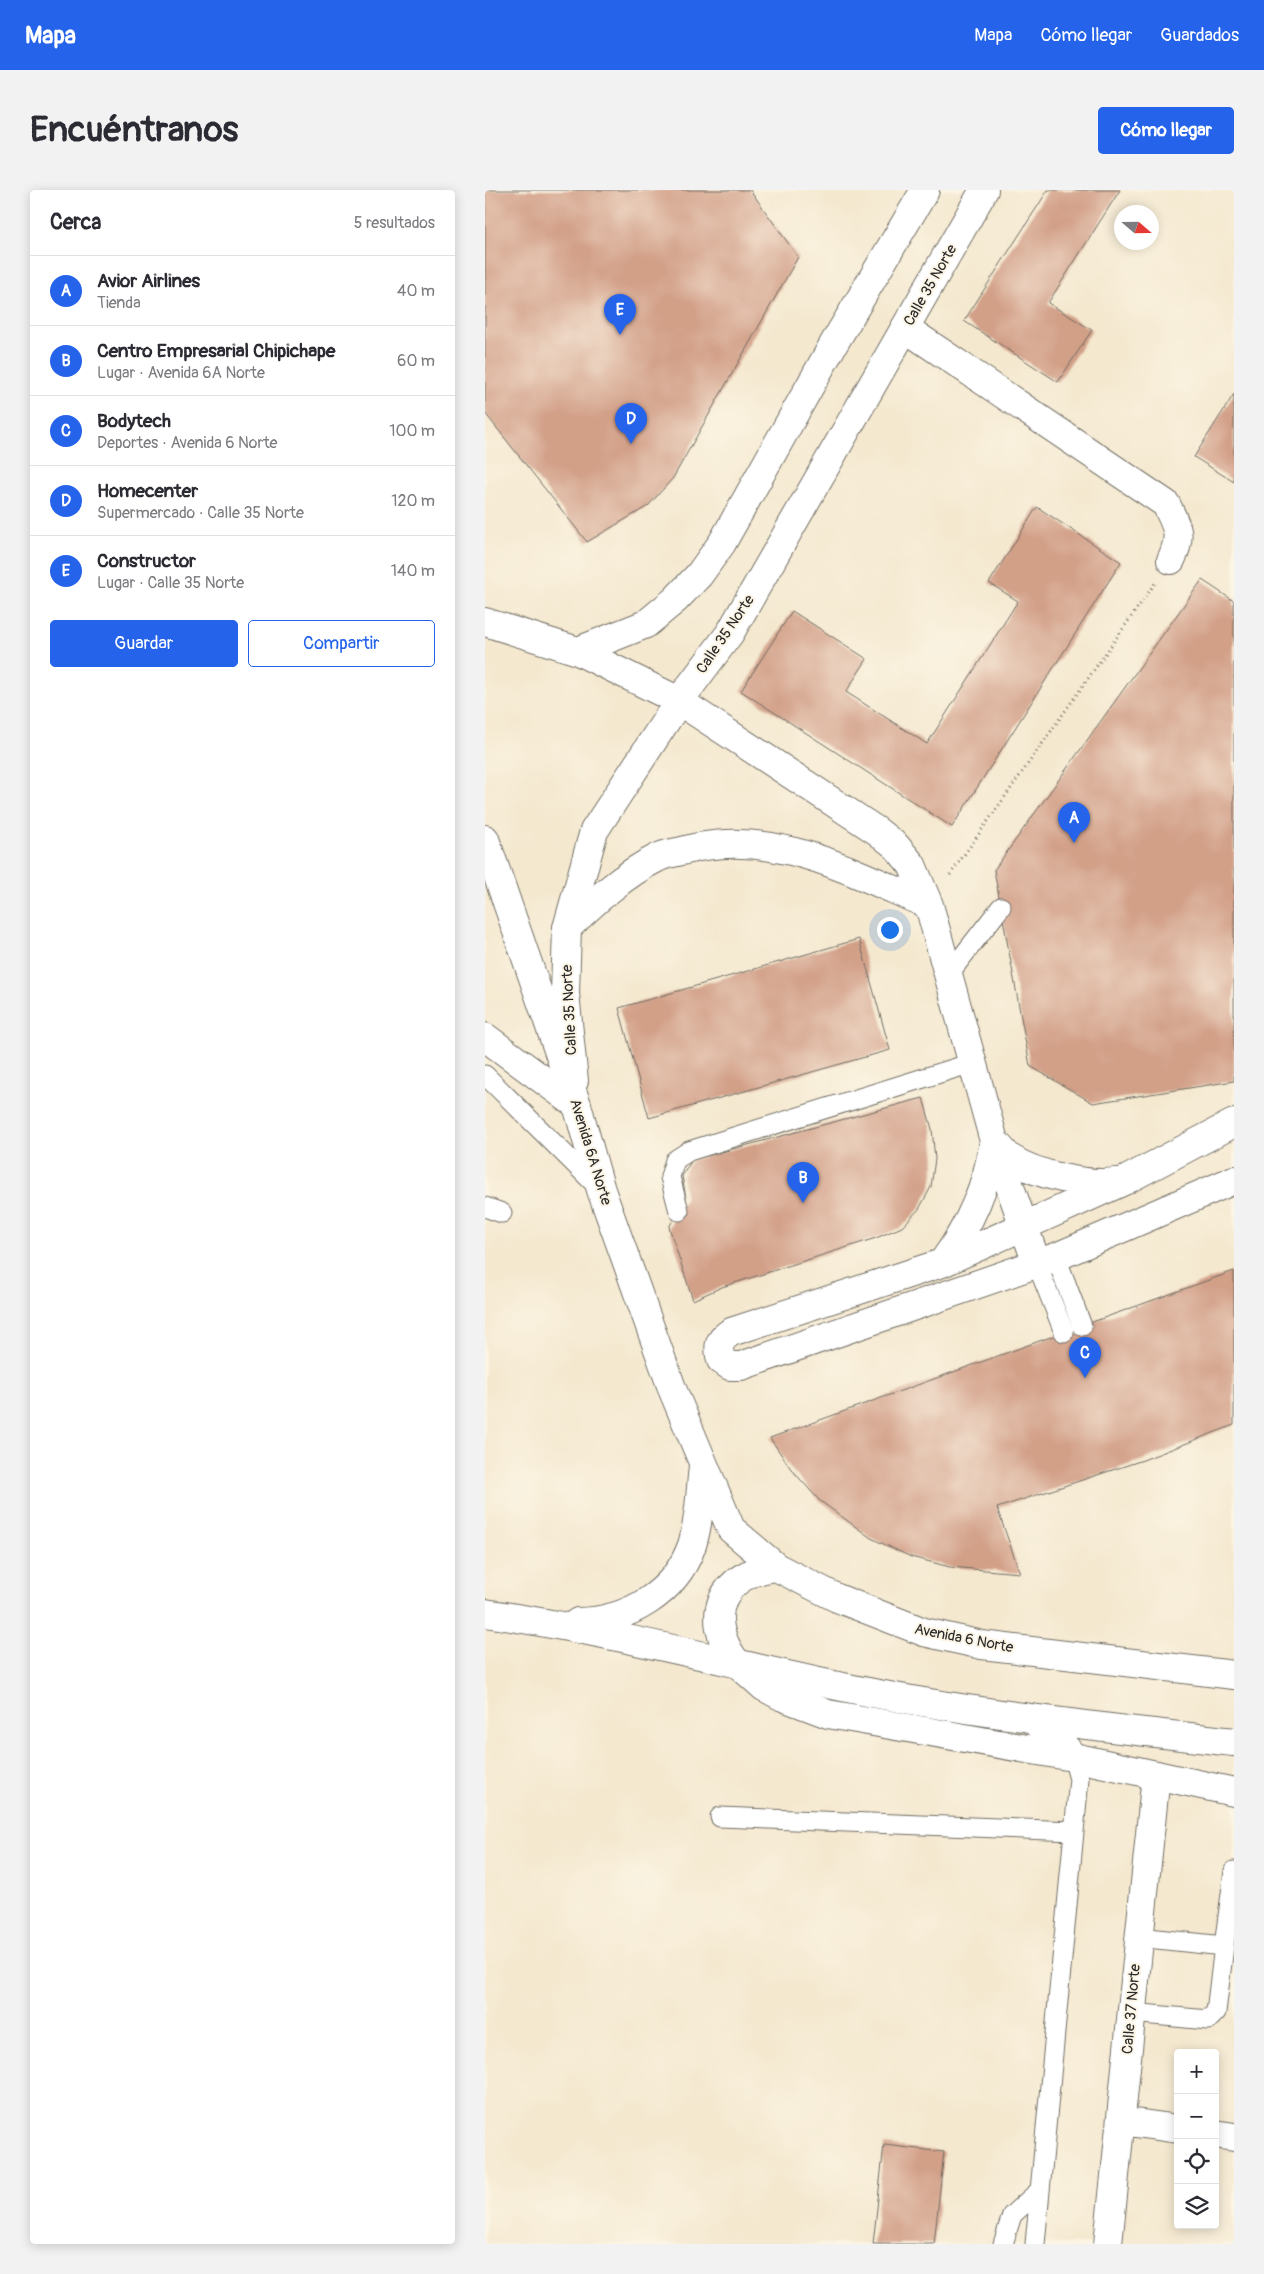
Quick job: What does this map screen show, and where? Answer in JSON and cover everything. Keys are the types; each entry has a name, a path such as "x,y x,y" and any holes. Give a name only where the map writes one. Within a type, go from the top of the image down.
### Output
{"street":[{"path":"578,651 646,624 675,600 699,575 722,543 833,345 925,190"},
{"name":"Calle 35 Norte","path":"577,1105 565,993 567,928 594,830 679,701 730,633 985,190"},
{"path":"905,328 1166,504 1175,524 1179,544 1171,560"},
{"path":"485,622 578,651 679,701 801,780 896,846 912,864 929,905 994,1141 1024,1226 1046,1260"},
{"name":"Avenida 6A Norte","path":"485,839 577,1105 601,1190 673,1392 703,1464"},
{"path":"567,928 605,892 657,857 706,844 760,843 809,854 929,905"},
{"path":"485,1037 577,1105"},
{"path":"1234,1123 1124,1181 942,1263 731,1332 721,1338 718,1348 721,1360 730,1366 741,1366 1046,1260 1234,1180"},
{"path":"994,1141 1009,1156 1039,1170 1081,1181 1107,1183 1124,1181"},
{"path":"942,1263 971,1218 990,1165 994,1141"},
{"path":"541,1621 587,1622 606,1619 625,1614 658,1594 683,1564 691,1546 697,1528 703,1464"},
{"name":"Avenida 6 Norte","path":"703,1464 731,1528 776,1567 860,1608 906,1626 945,1638 982,1645 1233,1671"},
{"path":"776,1567 758,1569 740,1577 727,1592 719,1609 719,1628 724,1646 736,1662 765,1687 783,1697 828,1714 1073,1757 1234,1792"},
{"path":"485,1613 541,1621 736,1662 834,1685 1033,1720 1234,1742"},
{"path":"1033,1720 1057,1737 1073,1757"},
{"name":"Calle 37 Norte","path":"1108,2244 1156,1774"},
{"path":"1121,2121 1174,2128"},
{"path":"1219,2135 1234,2137"}],"lane":[{"path":"948,975 1001,907"},
{"path":"679,1211 671,1177 675,1160 689,1151 972,1063"},
{"path":"485,1075 601,1190"},
{"path":"485,1092 507,1095"},
{"path":"1046,1260 1082,1326"},
{"path":"1046,1260 1064,1332"},
{"path":"1035,2244 1079,1779 1073,1757"},
{"path":"720,1817 1074,1831"},
{"path":"1131,2013 1208,2020 1216,2012 1224,1946 1232,1903 1234,1872"},
{"path":"1138,1937 1224,1946"},
{"path":"1003,2244 1012,2215 1040,2190"}],"path":[{"path":"929,905 1171,560"}],"building":[{"path":"485,190 750,190 798,257 673,478 648,506 587,542 485,413"},
{"path":"1048,190 1120,190 1048,303 1092,330 1058,382 964,321"},
{"path":"1234,394 1234,482 1194,457"},
{"path":"1037,507 1121,562 952,827 741,691 792,611 867,659 846,692 927,744 1018,601 989,583"},
{"path":"1202,580 1234,601 1234,1081 1093,1103 1030,1066 994,870"},
{"path":"859,939 890,1050 649,1118 619,1008"},
{"path":"923,1098 932,1129 935,1159 931,1187 919,1209 902,1227 876,1238 722,1287 693,1300 669,1227 686,1198 682,1176 692,1160"},
{"path":"1234,1271 1234,1425 1143,1460 997,1508 1020,1573 950,1567 911,1557 871,1538 819,1500 791,1469 770,1438"},
{"path":"884,2145 944,2152 934,2244 873,2244"}],"place":[{"name":"Constructor","path":"620,335"},
{"name":"Homecenter","path":"631,444"},
{"name":"Avior Airlines","path":"1074,843"},
{"name":"Centro Empresarial Chipichape","path":"803,1203"},
{"name":"Bodytech","path":"1085,1378"}]}
